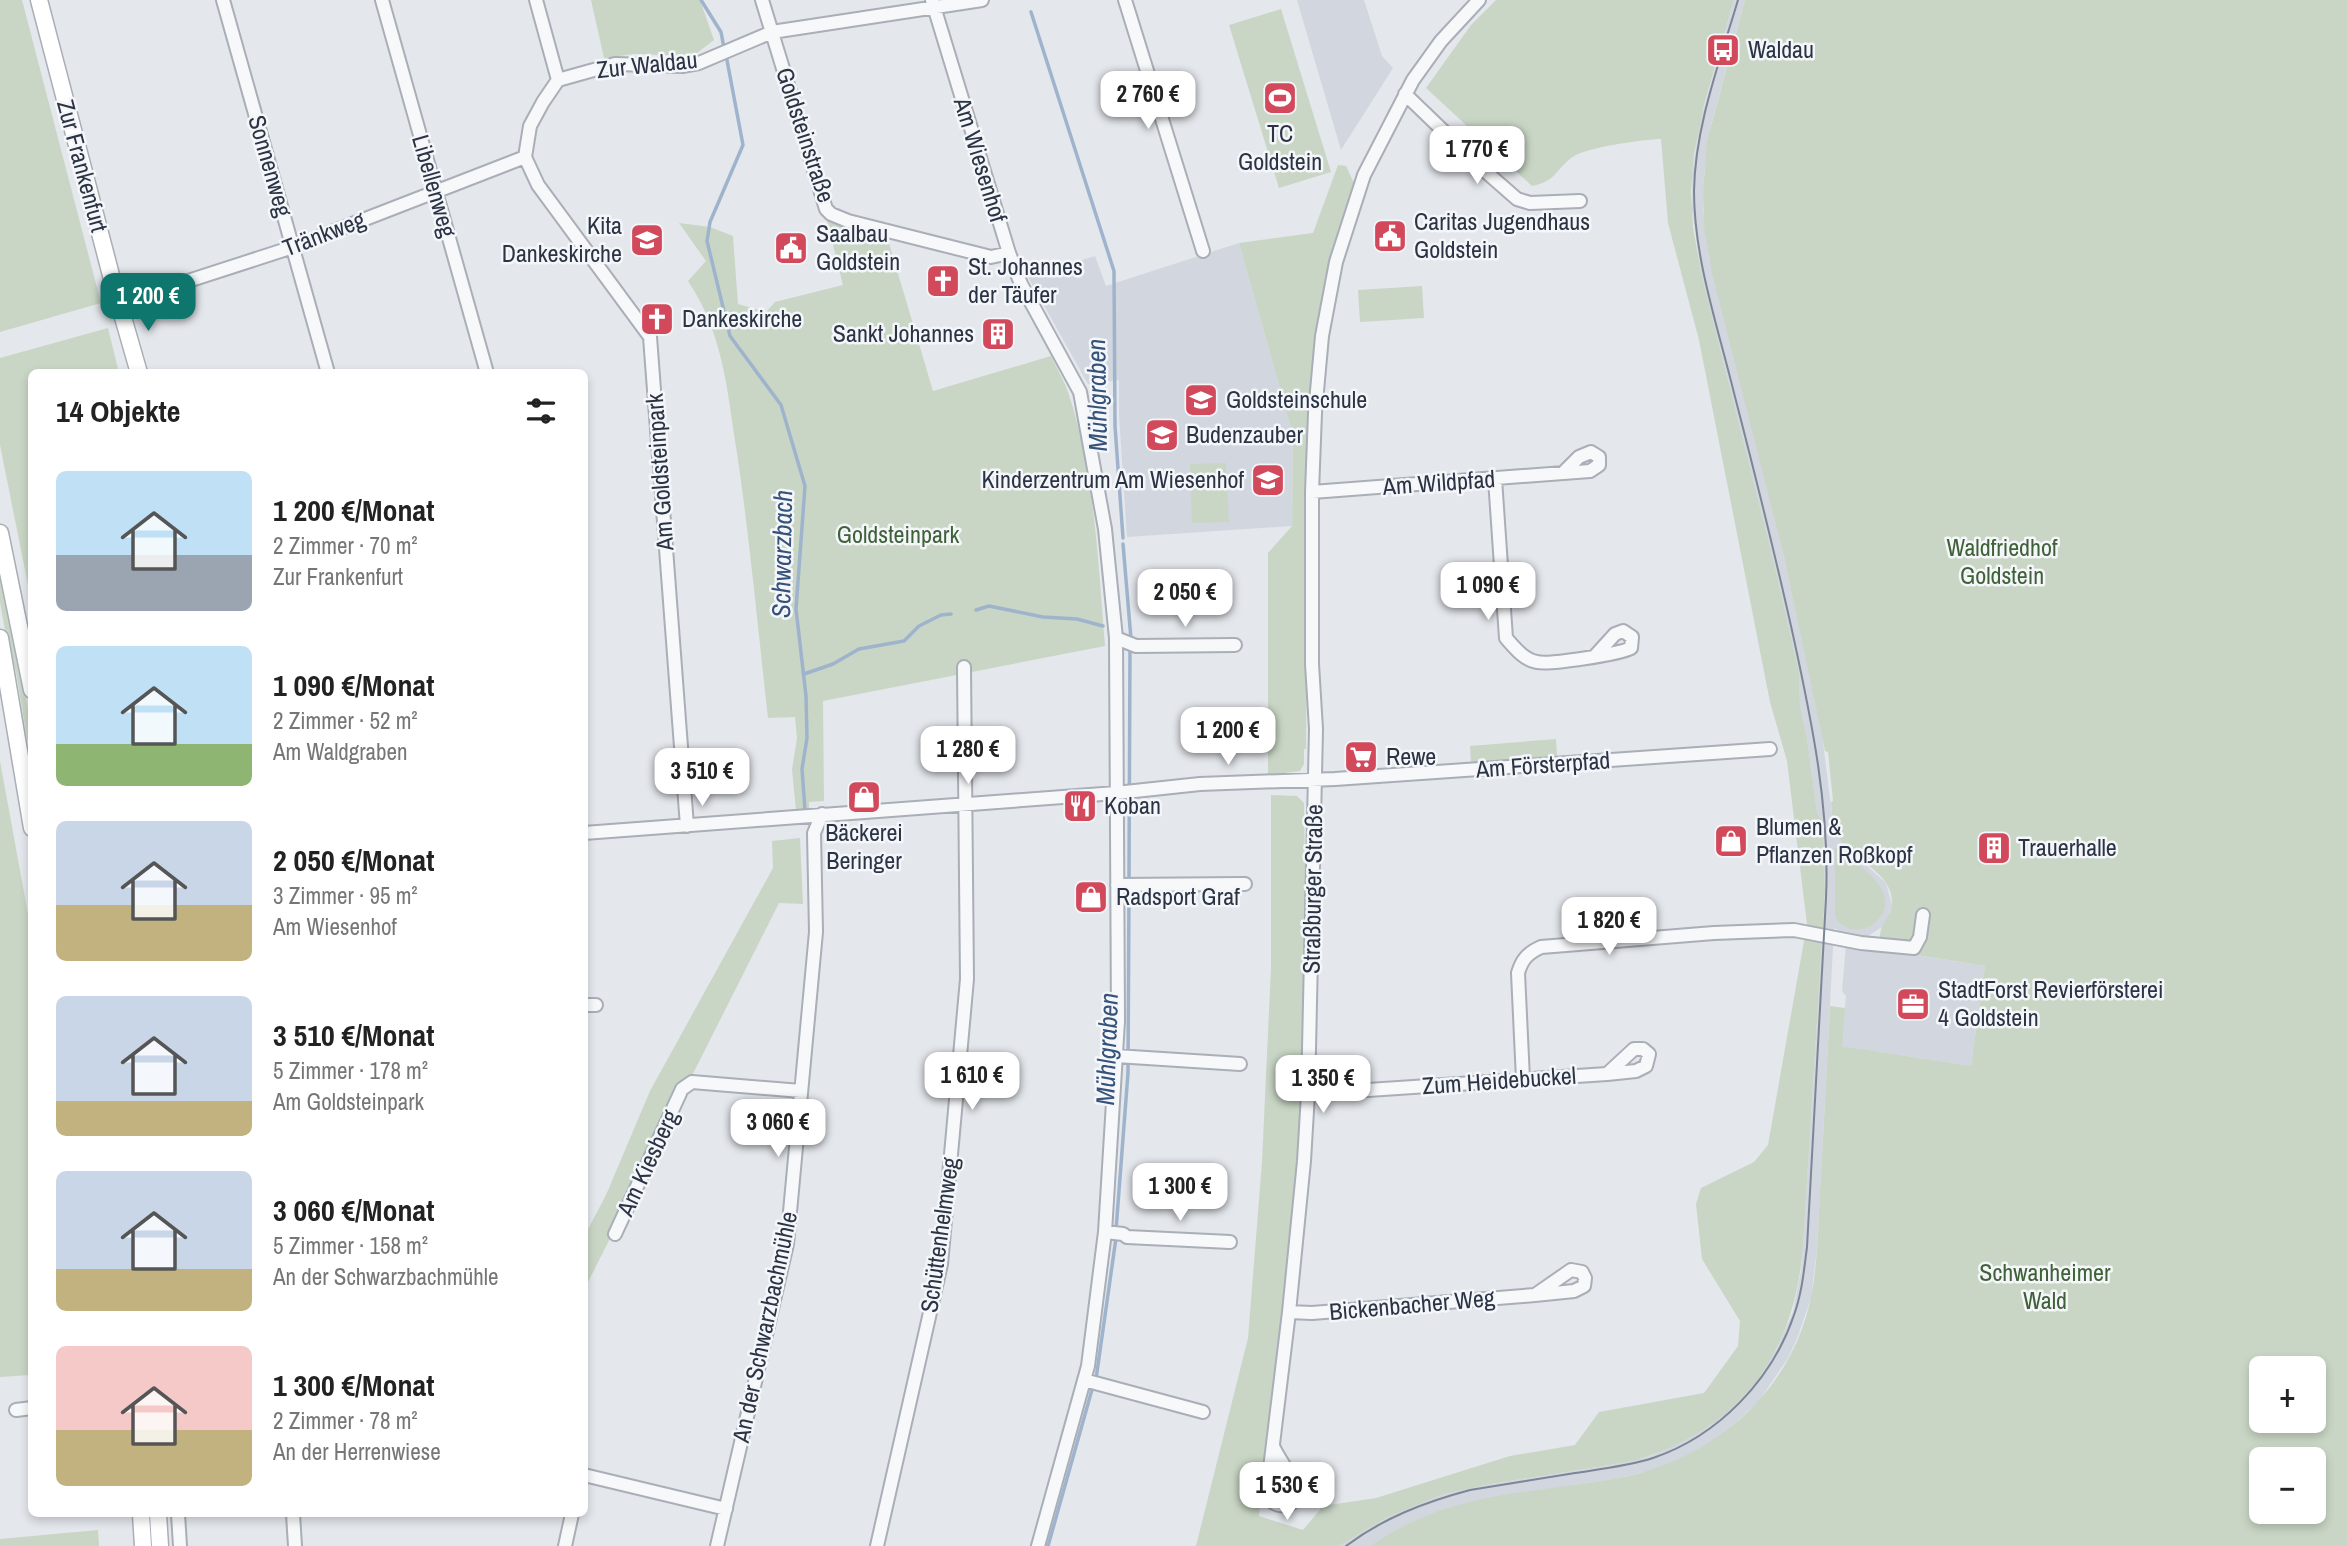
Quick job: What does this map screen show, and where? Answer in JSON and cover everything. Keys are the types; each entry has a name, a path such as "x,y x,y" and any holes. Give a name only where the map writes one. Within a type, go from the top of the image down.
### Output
{"main road":[{"name":"Zur Frankenfurt","path":"39,0 138,369"},
{"path":"0,533 28,670"},
{"path":"0,638 28,804"},
{"path":"141,1517 143,1546"},
{"path":"158,1517 160,1546"}],"street":[{"name":"Sonnenweg","path":"223,0 327,369"},
{"name":"Libellenweg","path":"382,0 486,369"},
{"path":"525,157 530,126 558,80 536,0"},
{"name":"Goldsteinstraße","path":"762,0 822,202 831,214 848,221 991,257 1009,253"},
{"name":"Zur Waldau","path":"558,80 615,64 682,66 772,32 933,4 982,0"},
{"path":"1125,0 1203,251"},
{"name":"Straßburger Straße","path":"1273,1446 1289,1312 1308,1094 1316,729 1312,664 1312,492 1318,375 1336,262 1364,175 1405,94 1441,41 1479,0"},
{"name":"Am Wiesenhof","path":"933,4 1009,253 1021,284 1080,392 1105,529 1116,638 1116,793 1125,885 1118,1021 1123,1057 1113,1233 1091,1381 1041,1545"},
{"path":"1405,94 1517,199 1530,203 1580,201"},
{"name":"Tränkweg","path":"120,303 293,247 525,157"},
{"name":"Am Goldsteinpark","path":"525,157 538,185 650,337 687,826"},
{"name":"Am Wildpfad","path":"1312,492 1495,479 1565,471"},
{"path":"1495,479 1506,638 1518,653 1536,662 1595,656"},
{"path":"1116,638 1136,646 1235,645"},
{"name":"Schüttenhelmweg","path":"877,1546 941,1264 967,979 964,667"},
{"name":"Am Försterpfad","path":"588,833 1116,793 1200,784 1315,780 1770,749"},
{"name":"An der Schwarzbachmühle","path":"717,1546 787,1244 816,932 814,833 822,814"},
{"path":"1125,885 1245,884"},
{"path":"1523,1079 1518,973 1521,961 1530,952 1541,947 1738,931 1794,930 1861,943 1914,948 1922,929 1923,915"},
{"path":"1123,1057 1240,1064"},
{"name":"Zum Heidebuckel","path":"1308,1094 1608,1074"},
{"name":"Am Kiesberg","path":"615,1234 682,1089 692,1082 801,1091"},
{"path":"1113,1233 1127,1237 1230,1242"},
{"name":"Bickenbacher Weg","path":"1289,1312 1323,1312 1535,1295"},
{"path":"1091,1381 1203,1412"},
{"path":"16,1410 28,1408"},
{"path":"588,1476 726,1509"},
{"path":"178,1517 180,1546"},
{"path":"293,1517 295,1546"},
{"path":"565,1546 571,1517"}],"shaded area":[{"path":"1297,0 1364,0 1382,56 1393,68 1341,150"},
{"path":"1734,0 1745,0 1711,125 1704,174 1703,210 1709,256 1784,557 1822,735 1833,822 1845,846 1886,883 1892,905 1882,927 1868,936 1846,935 1834,928 1817,1248 1811,1298 1788,1358 1759,1401 1721,1436 1678,1461 1614,1479 1470,1502 1414,1521 1370,1546 1339,1546 1386,1518 1444,1494 1634,1461 1689,1438 1710,1425 1746,1394 1776,1350 1793,1312 1803,1247 1825,892 1822,821 1817,812 1800,705 1799,672 1702,277 1692,211 1692,174 1700,122","holes":["1839,848 1880,886 1885,900 1835,917"]},
{"name":"Goldsteinschule","path":"1239,243 1293,435 1292,526 1127,537 1119,380 1088,384 1028,277 1095,256 1106,286"},
{"name":"StadtForst Revierförsterei 4 Goldstein","path":"1846,944 1985,966 1971,1066 1841,1046 1846,996 1842,991"}],"green space":[{"path":"0,0 22,0 101,303 0,332"},
{"path":"591,0 700,0 714,40 693,56 634,54 604,58"},
{"path":"1496,0 1734,0 1704,105 1694,155 1691,191 1693,227 1702,277 1799,672 1800,705 1817,812 1822,821 1825,892 1803,1247 1798,1286 1788,1322 1774,1354 1755,1383 1732,1408 1704,1429 1671,1447 1634,1461 1444,1494 1386,1518 1339,1546 1196,1546 1248,1338 1262,1162 1271,968 1271,795 1297,796 1304,803 1306,986 1292,1223 1259,1516 1303,1530 1323,1506 1376,1498 1510,1456 1575,1445 1599,1412 1704,1393 1738,1346 1740,1321 1702,1259 1696,1204 1701,1188 1754,1162 1768,1145 1807,924 1787,761 1770,702 1699,340 1668,223 1661,139 1614,145 1577,154 1550,179 1532,186 1426,88 1471,25"},
{"name":"Schwanheimer Wald","path":"1745,0 2347,0 2347,1546 1370,1546 1415,1521 1453,1507 1498,1496 1613,1479 1648,1471 1682,1458 1741,1419 1765,1393 1785,1365 1801,1332 1814,1282 1830,1006 1845,1008 1842,1046 1971,1066 1985,966 1879,949 1881,929 1892,906 1890,892 1879,875 1846,847 1834,825 1828,752 1825,751 1784,557 1712,273 1704,226 1703,192 1707,141"},
{"name":"TC Goldstein","path":"1281,9 1331,172 1279,188 1229,25"},
{"path":"1338,165 1346,166 1354,183 1326,276 1311,381 1306,749 1300,771 1268,775 1268,553 1292,526 1293,435 1239,243 1313,233"},
{"name":"Goldsteinpark","path":"827,221 888,240 933,391 1051,356 1069,395 1085,456 1094,519 1105,646 823,701 824,801 809,802 809,809 796,810 792,770 797,738 795,717 768,718 746,519 727,386 717,343 700,301 688,281 706,261 679,223 710,227 733,236 738,304 766,312 775,302 843,285"},
{"path":"1422,286 1424,318 1360,322 1358,290"},
{"path":"108,328 118,369 28,369 28,585 0,445 0,358"},
{"path":"1226,463 1229,522 1192,523 1190,464"},
{"path":"0,558 28,709 28,744 16,672 8,647 0,602"},
{"path":"1556,739 1557,757 1471,763 1470,746"},
{"path":"0,761 28,914 28,1375 0,1377"},
{"path":"800,838 803,904 779,903 588,1282 588,1229 606,1195 650,1091 773,868 772,841"},
{"path":"1835,848 1839,848 1871,876 1885,897 1885,908 1880,917 1864,929 1844,926 1835,917"},
{"path":"98,1530 99,1546 0,1546 0,1539"}],"waterway":[{"name":"Schwarzbach","path":"701,0 721,32 724,48"},
{"name":"Mühlgraben","path":"1031,12 1114,271 1115,426 1123,538"},
{"name":"Schwarzbach","path":"726,55 743,145 710,222 707,241 730,336 781,405 805,486 796,609 806,696 807,738 802,769 805,810"},
{"name":"Mühlgraben","path":"1123,544 1131,639"},
{"path":"976,610 989,606 1043,617 1077,619 1103,626"},
{"path":"804,674 833,664 859,649 904,641 919,626 941,615 951,614"},
{"name":"Mühlgraben","path":"1129,880 1130,647"},
{"name":"Mühlgraben","path":"1116,1230 1128,1073 1129,888"},
{"name":"Mühlgraben","path":"1096,1379 1116,1238"},
{"name":"Mühlgraben","path":"1048,1546 1093,1386"}],"tram line":[{"path":"1346,1546 1390,1519 1453,1495 1624,1465 1653,1458 1699,1436 1740,1403 1757,1383 1784,1339 1799,1298 1807,1247 1826,898 1827,865 1822,799 1813,733 1793,635 1708,293 1695,216 1695,167 1699,142 1710,94 1738,0"}],"place":[{"name":"Waldau","path":"1723,50"},
{"name":"TC Goldstein","path":"1280,98"},
{"name":"Caritas Jugendhaus Goldstein","path":"1390,236"},
{"name":"Kita Dankeskirche","path":"647,240"},
{"name":"Saalbau Goldstein","path":"791,248"},
{"name":"St. Johannes der Täufer","path":"943,281"},
{"name":"Dankeskirche","path":"657,319"},
{"name":"Sankt Johannes","path":"998,334"},
{"name":"Goldsteinschule","path":"1201,400"},
{"name":"Budenzauber","path":"1162,435"},
{"name":"Kinderzentrum Am Wiesenhof","path":"1268,480"},
{"name":"Rewe","path":"1361,757"},
{"name":"Bäckerei Beringer","path":"864,797"},
{"name":"Koban","path":"1080,806"},
{"name":"Blumen & Pflanzen Roßkopf","path":"1731,841"},
{"name":"Trauerhalle","path":"1994,848"},
{"name":"Radsport Graf","path":"1091,897"},
{"name":"StadtForst Revierförsterei 4 Goldstein","path":"1913,1004"}],"park label":[{"name":"Waldfriedhof Goldstein","path":"2002,562"}]}
